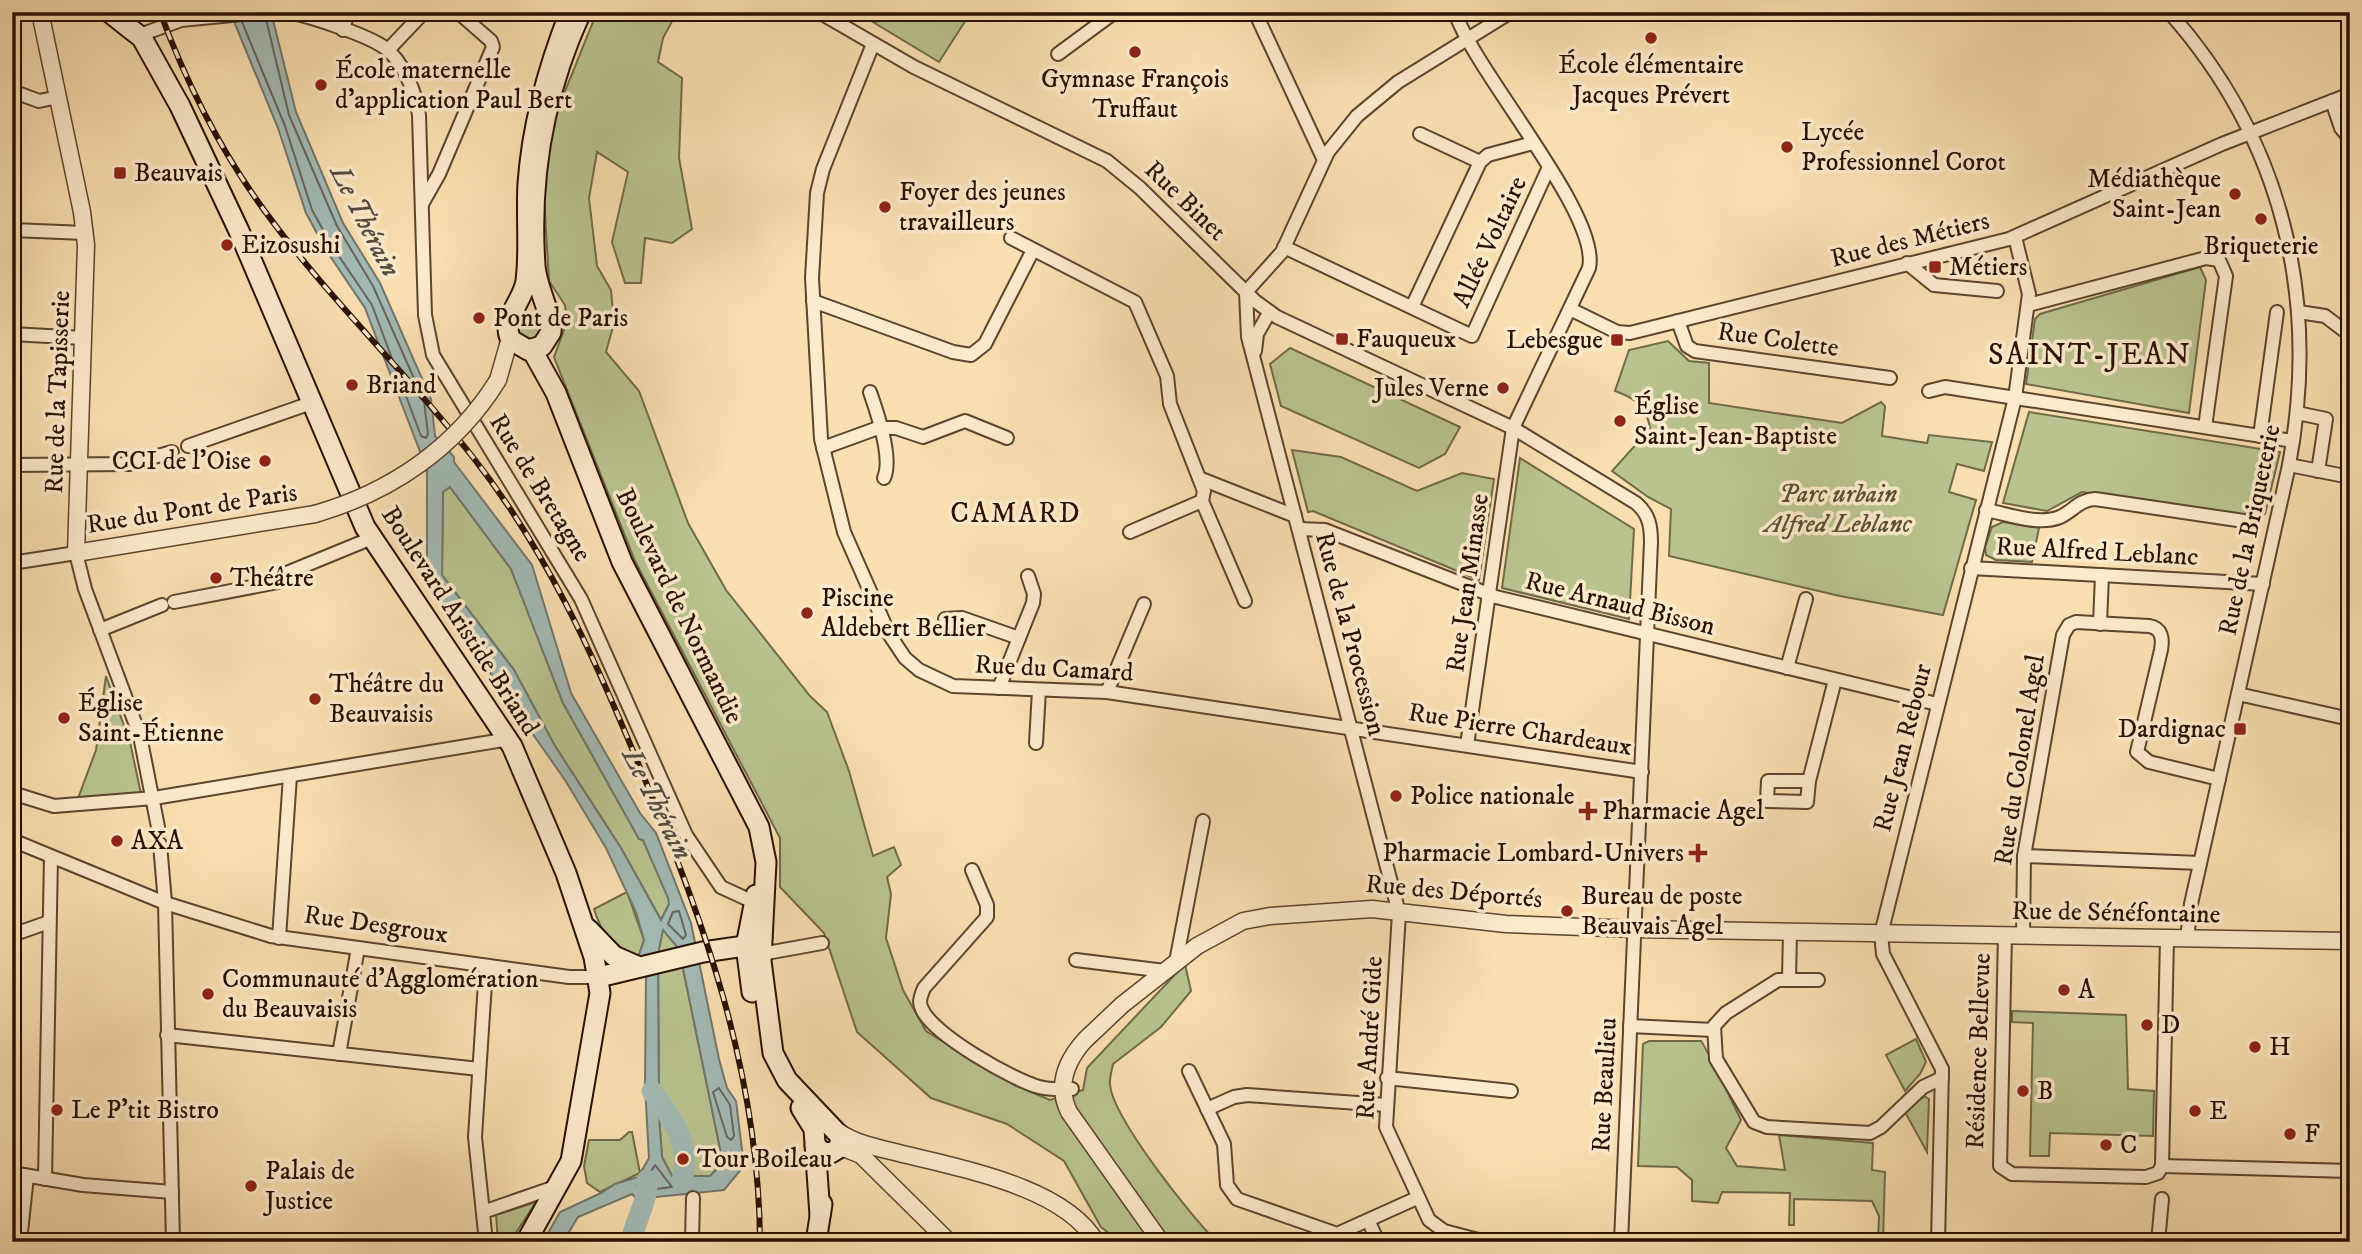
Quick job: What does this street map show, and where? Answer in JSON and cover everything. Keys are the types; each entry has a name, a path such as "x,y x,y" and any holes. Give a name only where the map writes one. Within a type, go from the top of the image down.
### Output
{"main road":[{"path":"109,12 144,33"},
{"path":"128,12 144,33"},
{"path":"570,12 549,71 536,122 528,186 526,277 507,323 510,338 517,346 536,347 552,327 538,289 534,257 539,148 554,79 581,12"},
{"name":"Boulevard Aristide Briand","path":"144,33 239,231 311,404 372,538 509,739 559,854 583,923 598,977 599,1000 571,1161 526,1242"},
{"path":"514,311 530,305 547,313"},
{"name":"Boulevard de Normandie","path":"536,347 617,550 757,821 766,862 756,948"},
{"path":"583,923 614,956 640,967"},
{"path":"756,948 765,1053 775,1075 828,1140 816,1242"},
{"name":"Rue Desgroux","path":"598,977 703,952 756,948"}],"street":[{"name":"Rue de la Tapisserie","path":"40,12 85,233 76,553"},
{"path":"144,33 188,16 231,16 263,12"},
{"path":"289,12 343,30 388,50 424,12"},
{"path":"343,30 348,12"},
{"path":"421,204 439,174 493,47 491,41 458,12"},
{"name":"Rue Binet","path":"819,12 873,44 1107,161 1140,188 1269,313 1513,428 1629,498 1644,511 1651,534 1647,634"},
{"path":"1058,54 1115,12"},
{"path":"1255,12 1324,160"},
{"name":"Rue Jean Minasse","path":"1455,12 1466,38 1567,199 1589,251 1588,268 1513,428 1467,745"},
{"path":"1246,292 1284,247 1324,160 1340,134 1377,97 1466,38 1511,12"},
{"name":"Rue de la Briqueterie","path":"2169,12 2211,65 2250,132 2283,220 2299,312 2302,359 2289,465 2200,863 2187,939"},
{"name":"Rue du Camard","path":"873,44 818,184 812,254 813,301 823,448 847,540 899,651 919,670 940,682 999,688 1107,692 1351,728"},
{"name":"Rue de Bretagne","path":"388,50 405,76 418,105 425,326 438,364 581,599 686,835 721,887 759,905"},
{"path":"12,91 39,101 58,97"},
{"name":"Rue des Métiers","path":"1570,309 1622,333 2015,237 2250,132 2350,94"},
{"path":"2332,101 2341,128 2350,139"},
{"path":"1420,134 1480,162"},
{"path":"1284,247 1412,307 1480,162 1488,155 1534,143"},
{"name":"Allée Voltaire","path":"1412,307 1472,336 1549,167"},
{"path":"12,230 85,233"},
{"name":"Rue Jean Rebour","path":"1881,934 2015,398 2028,305 2028,283 2015,237"},
{"path":"1011,238 1135,302 1167,376 1170,404 1204,491 1202,501 1245,601"},
{"path":"813,301 953,352 971,355 985,344 1034,250"},
{"path":"2028,305 2206,258 2219,260 2227,276 2204,427"},
{"path":"1908,263 1934,285 1997,291"},
{"name":"Rue de la Procession","path":"1246,292 1246,328 1399,913"},
{"path":"2299,312 2325,316 2350,335"},
{"name":"Rue de la Procession","path":"1256,366 1255,340 1269,313"},
{"path":"2260,436 2277,313"},
{"name":"Rue Colette","path":"1678,321 1692,350 1890,378"},
{"path":"12,334 83,338"},
{"path":"498,380 510,338"},
{"path":"498,380 536,347"},
{"name":"Rue du Pont de Paris","path":"76,553 315,514 370,494 423,462 467,422 498,380"},
{"path":"1929,391 1945,387 2293,441"},
{"path":"870,392 888,465 884,478"},
{"path":"187,446 311,404"},
{"path":"2297,413 2326,419 2318,471"},
{"path":"823,448 881,428 896,428 923,437 972,421 1007,438"},
{"path":"12,465 129,464 172,452"},
{"path":"2289,465 2350,477"},
{"name":"Rue Arnaud Bisson","path":"1199,478 1297,522 1333,533 1489,595 1937,704"},
{"path":"1986,510 2049,519 2060,516 2084,501 2095,499 2244,521"},
{"path":"1130,532 1202,501"},
{"path":"100,630 168,604 278,582 277,577 372,538"},
{"path":"12,563 76,553 80,576 137,728 158,827"},
{"name":"Rue Alfred Leblanc","path":"1970,571 2263,584"},
{"path":"2100,624 2102,575"},
{"path":"999,688 1033,599 1028,576"},
{"path":"1787,668 1806,599"},
{"path":"1107,692 1144,604"},
{"path":"945,619 962,618 1019,638"},
{"name":"Rue du Colonel Agel","path":"2023,936 2024,856 2064,631 2072,623 2153,626 2161,635 2161,650 2137,749 2138,755 2149,762 2219,779"},
{"name":"Rue Beaulieu","path":"1621,1242 1647,634"},
{"path":"1809,781 1835,680"},
{"path":"1036,743 1039,690"},
{"path":"2238,694 2350,719"},
{"name":"Rue Pierre Chardeaux","path":"1351,728 1642,772"},
{"path":"12,793 54,806 154,799 509,739"},
{"path":"279,938 290,776"},
{"path":"1076,960 1170,966 1203,821"},
{"name":"Rue Desgroux","path":"12,840 165,903 279,938 486,967 576,978 598,977"},
{"path":"160,844 165,903 173,1242"},
{"path":"2024,856 2200,863"},
{"path":"44,1179 51,857"},
{"path":"972,870 987,905 987,917 931,979 921,996 925,1014 950,1038 1026,1082 1048,1089 1067,1089"},
{"name":"Rue des Déportés","path":"1067,1089 1067,1065 1079,1046 1170,966 1226,929 1252,919 1365,909 1514,925 1881,934"},
{"name":"Rue André Gide","path":"1399,913 1385,1105 1389,1134 1429,1220 1438,1228 1486,1242"},
{"path":"12,934 49,922"},
{"path":"1789,978 1790,933"},
{"path":"1881,934 1883,954 1939,1059 1942,1078 1938,1242"},
{"name":"Rue de Sénéfontaine","path":"1881,934 2350,941"},
{"name":"Résidence Bellevue","path":"2005,935 2000,1166 2012,1174 2146,1177 2158,1173 2162,1166 2350,1171"},
{"path":"2162,1166 2167,939"},
{"path":"756,948 822,943"},
{"path":"339,1054 358,948"},
{"path":"486,967 475,1136 486,1242"},
{"path":"1818,980 1789,978 1771,984 1717,1021 1713,1030 1716,1059 1748,1116 1763,1126 1874,1132 1923,1087 1942,1078"},
{"path":"1630,1026 1713,1030"},
{"path":"167,1035 479,1069"},
{"path":"1189,1071 1226,1151 1227,1185 1237,1199 1337,1234 1369,1222 1417,1198"},
{"path":"1387,1078 1511,1091"},
{"path":"1067,1089 1073,1118 1161,1242"},
{"path":"1067,1089 1079,1111 1174,1242"},
{"path":"1207,1109 1247,1094 1385,1105"},
{"path":"828,1140 853,1140 988,1176 1045,1199 1081,1222 1096,1242"},
{"path":"828,1140 855,1150 949,1242"},
{"path":"875,1169 874,1156 886,1150"},
{"path":"12,1173 108,1188 172,1192"},
{"path":"21,1232 27,1176"},
{"path":"483,1212 559,1186"},
{"path":"692,1242 694,1198"},
{"path":"2158,1242 2162,1199"},
{"path":"1369,1222 1378,1242"}],"green space":[{"path":"597,12 677,12 663,38 658,62 682,78 679,158 692,229 672,243 645,238 641,283 625,283 612,242 628,172 597,152 589,198 597,266 611,290 614,323 606,352 639,391 688,523 726,590 810,696 827,712 849,771 873,856 894,847 901,865 887,877 891,894 886,938 903,990 926,1031 1014,1085 1050,1100 1083,1090 1087,1068 1185,964 1191,991 1161,1027 1113,1064 1110,1085 1124,1120 1155,1167 1217,1242 1120,1242 1101,1227 1064,1161 1007,1124 931,1098 857,1032 824,933 780,887 780,838 635,561 554,357 567,322 565,305 549,281 544,198 551,126"},
{"path":"916,12 971,12 939,62 873,22 915,15"},
{"path":"2200,267 2206,280 2189,413 2026,384 2035,319 2040,314"},
{"path":"529,314 538,318 542,327 538,336 529,340 520,336 516,327 520,318"},
{"name":"Parc urbain Alfred Leblanc","path":"1668,341 1689,361 1709,363 1709,403 1842,423 1881,402 1885,406 1882,436 1927,443 1929,435 1992,442 1984,471 1957,464 1949,492 1976,500 1943,615 1840,596 1669,556 1671,509 1648,497 1612,471 1650,429 1646,414 1639,404 1615,391 1629,350"},
{"path":"1290,348 1460,427 1445,454 1419,468 1281,406 1270,364"},
{"path":"2029,412 2280,452 2265,514 2248,512 2242,516 2082,492 2047,511 2003,503"},
{"path":"1292,450 1341,457 1417,491 1462,473 1494,479 1479,580 1313,511 1308,512"},
{"path":"1520,458 1634,529 1629,619 1502,588"},
{"path":"450,487 511,569 563,703 639,839 643,840 669,898 661,920 621,848 555,746 514,670 442,575 443,491"},
{"path":"2003,522 2039,528 2032,562 1996,560 1986,555 1985,547 1992,527"},
{"path":"106,676 130,742 141,794 77,801 96,750"},
{"path":"19,677 14,732 12,683"},
{"path":"627,892 644,940 638,958 622,951 609,940 594,909"},
{"path":"663,929 679,949 723,1163 710,1176 672,1176 662,1157 659,1117 658,953"},
{"path":"2012,1011 2126,1015 2128,1089 2154,1091 2153,1136 2050,1133 2049,1156 2030,1156 2033,1023 2012,1022"},
{"path":"1916,1039 1926,1062 1920,1074 1905,1091 1886,1055"},
{"path":"1649,1041 1701,1041 1741,1120 1726,1148 1737,1166 1785,1170 1779,1135 1873,1143 1872,1170 1885,1172 1883,1242 1878,1242 1879,1216 1872,1201 1794,1199 1794,1225 1789,1225 1790,1193 1722,1192 1718,1203 1692,1201 1692,1180 1677,1167 1638,1166 1643,1044"},
{"path":"1924,1096 1929,1099 1927,1152 1905,1112"},
{"path":"632,1132 640,1173 600,1192 587,1183 584,1166 589,1140 620,1140"},
{"path":"536,1202 510,1242 498,1242 496,1215"}],"water":[{"path":"234,12 271,12 296,112 343,223 380,283 431,399 435,436 454,457 454,462 532,565 571,693 640,813 656,833 691,923 719,1059 727,1088 736,1101 744,1166 724,1190 637,1199 632,1194 578,1217 563,1242 543,1242 560,1212 615,1184 638,1177 649,1158 645,1086 646,975 638,958 644,940 636,912 606,848 565,780 434,593 427,573 427,470 365,308 326,250 306,213 278,128 235,24","holes":["450,487 511,569 563,703 639,839 643,840 668,898 669,904 661,920 621,848 555,746 514,670 442,575 443,492","663,930 679,949 723,1163 710,1176 672,1176 662,1157 659,1117 658,954"]}],"waterway":[{"name":"Le Thérain","path":"652,1091 679,1133 684,1156 682,1182"},
{"path":"631,1242 647,1180"}],"railway":[{"path":"160,12 205,115 248,187 288,242 472,456 523,528 566,604 621,722 662,821 705,937 723,996 750,1117 760,1242"}],"place":[{"name":"École élémentaire Jacques Prévert","path":"1651,38"},
{"name":"Gymnase François Truffaut","path":"1135,52"},
{"name":"École maternelle d'application Paul Bert","path":"321,85"},
{"name":"Lycée Professionnel Corot","path":"1787,147"},
{"name":"Beauvais","path":"120,173"},
{"name":"Médiathèque Saint-Jean","path":"2235,194"},
{"name":"Foyer des jeunes travailleurs","path":"885,207"},
{"name":"Briqueterie","path":"2261,219"},
{"name":"Eizosushi","path":"227,245"},
{"name":"Métiers","path":"1935,267"},
{"name":"Pont de Paris","path":"479,318"},
{"name":"Fauqueux","path":"1342,339"},
{"name":"Lebesgue","path":"1617,340"},
{"name":"Briand","path":"352,385"},
{"name":"Jules Verne","path":"1503,388"},
{"name":"Église Saint-Jean-Baptiste","path":"1620,421"},
{"name":"CCI de l'Oise","path":"265,461"},
{"name":"Théâtre","path":"216,578"},
{"name":"Piscine Aldebert Bellier","path":"807,613"},
{"name":"Théâtre du Beauvaisis","path":"315,699"},
{"name":"Église Saint-Étienne","path":"64,718"},
{"name":"Dardignac","path":"2240,729"},
{"name":"Police nationale","path":"1396,796"},
{"name":"Pharmacie Agel","path":"1588,811"},
{"name":"AXA","path":"117,841"},
{"name":"Pharmacie Lombard-Univers","path":"1698,853"},
{"name":"Bureau de poste Beauvais Agel","path":"1567,911"},
{"name":"A","path":"2064,990"},
{"name":"Communauté d'Agglomération du Beauvaisis","path":"208,994"},
{"name":"D","path":"2147,1025"},
{"name":"H","path":"2255,1047"},
{"name":"B","path":"2023,1091"},
{"name":"Le P'tit Bistro","path":"57,1110"},
{"name":"E","path":"2195,1111"},
{"name":"F","path":"2290,1134"},
{"name":"C","path":"2106,1145"},
{"name":"Tour Boileau","path":"683,1159"},
{"name":"Palais de Justice","path":"251,1186"}],"district":[{"name":"SAINT-JEAN","path":"2090,355"},
{"name":"CAMARD","path":"1016,513"}]}
